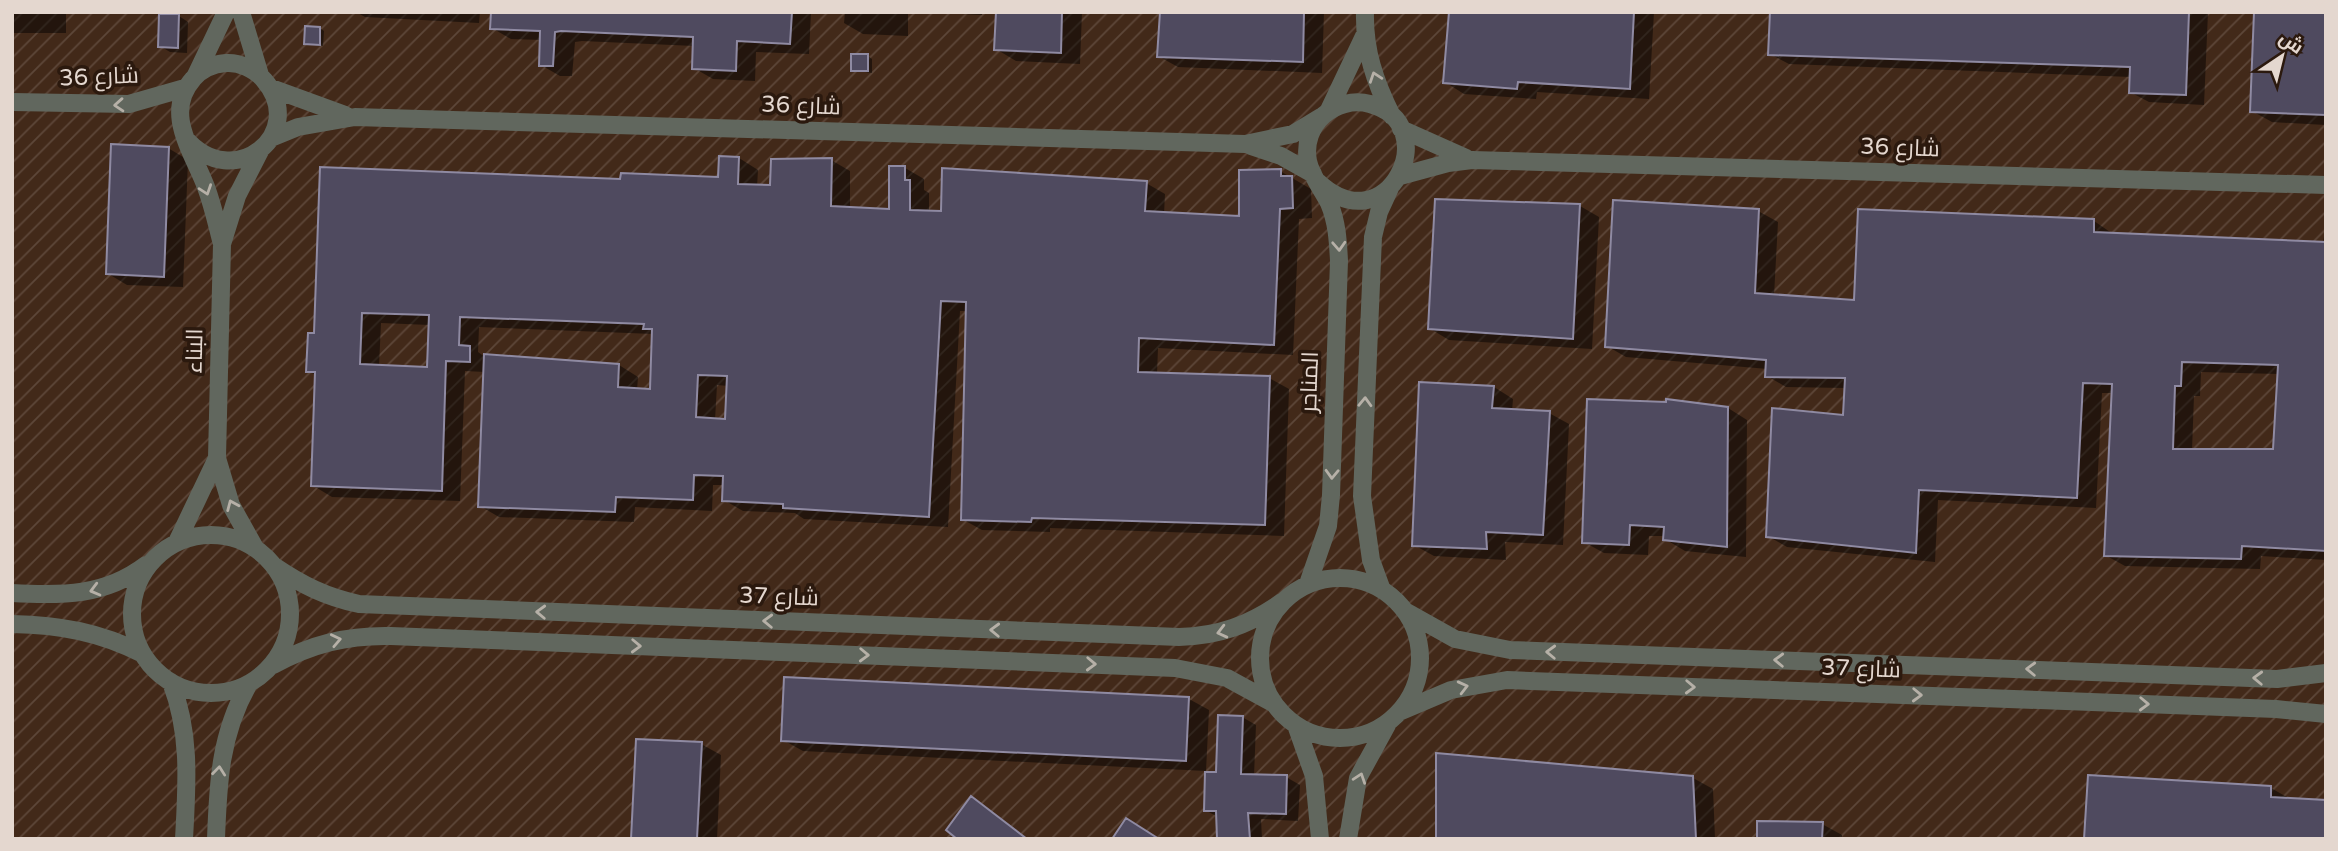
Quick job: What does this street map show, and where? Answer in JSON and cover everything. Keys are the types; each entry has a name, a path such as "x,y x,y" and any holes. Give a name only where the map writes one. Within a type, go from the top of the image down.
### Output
{"street":[{"path":"226,12 179,104 179,121 185,138 196,151 211,159 228,162 245,159 266,144 277,121 277,104 265,81 241,12"},
{"path":"1365,12 1364,36 1373,72 1396,122 1406,152 1395,182 1379,212 1373,237 1362,496 1364,528 1382,590"},
{"path":"1364,36 1325,114 1312,130 1308,144 1315,178 1330,193 1345,200 1361,201 1377,197 1395,182"},
{"path":"190,81 211,66 228,63 245,66 265,81"},
{"name":"شارع 36","path":"12,102 129,104 190,81"},
{"name":"شارع 36","path":"265,81 317,107 355,117"},
{"path":"1325,114 1344,103 1361,102 1377,106 1396,122"},
{"name":"شارع 36","path":"266,144 317,122 355,117 1245,144 1293,134 1325,114"},
{"name":"شارع 36","path":"1396,122 1472,160"},
{"name":"البناء","path":"185,138 207,190 222,244"},
{"name":"البناء","path":"255,548 231,505 217,458 222,244 237,196 266,144"},
{"name":"شارع 36","path":"1245,144 1280,156 1315,178"},
{"name":"شارع 36","path":"1395,182 1448,163 1472,160 2326,185"},
{"name":"المناجر","path":"1308,584 1320,556 1331,495 1339,261 1338,233 1331,206 1315,178"},
{"name":"البناء","path":"177,542 199,502 217,458"},
{"path":"12,593 67,595 91,592 114,584 177,542 216,535 255,548 275,566 288,593 290,623 284,645 273,664"},
{"path":"143,654 133,627 132,612 138,583 155,558"},
{"name":"شارع 37","path":"275,566 300,584 328,597 359,604 1179,638 1234,630 1259,618 1282,602"},
{"path":"1273,703 1261,674 1259,658 1265,628 1282,602 1308,584 1338,578 1353,579 1382,590 1405,611 1418,639 1420,655 1415,685 1358,778 1348,839"},
{"name":"شارع 37","path":"1405,611 1455,639 1510,650 2277,679 2326,673"},
{"path":"12,624 66,627 93,632 143,654 171,682 186,689 217,693 248,685"},
{"path":"216,839 222,752 232,717 248,685 273,664 300,650 329,641 360,636 1175,668 1227,678 1273,703 1296,725 1326,737 1343,738 1366,734 1394,717"},
{"name":"شارع 37","path":"1394,717 1451,690 1507,680 2276,709 2326,714"},
{"path":"171,682 184,725 187,747 184,839"},
{"path":"1296,725 1314,776 1320,839"}],"shaded area":[{"path":"12,12 2326,12 2326,839 12,839"}],"building":[{"path":"491,12 792,12 790,44 737,41 736,71 692,69 693,37 561,31 555,32 553,66 539,66 540,31 490,29"},
{"path":"996,12 1062,12 1061,53 994,50"},
{"path":"1160,12 1304,12 1303,62 1157,57"},
{"path":"1449,12 1634,12 1630,89 1518,82 1517,89 1443,83"},
{"path":"1770,12 2189,12 2186,95 2129,93 2130,67 1768,55"},
{"path":"2254,12 2326,12 2326,115 2250,112"},
{"path":"159,14 179,14 178,48 158,47"},
{"path":"305,26 320,27 320,45 304,44"},
{"path":"851,54 868,54 868,71 851,71"},
{"path":"111,144 169,147 164,277 106,274"},
{"path":"719,156 739,157 738,184 770,185 771,159 832,158 831,206 889,209 889,166 905,166 905,180 910,180 910,210 941,211 942,168 1147,181 1145,211 1239,216 1239,170 1281,169 1281,176 1292,176 1293,208 1280,209 1274,345 1139,338 1138,372 1270,376 1265,525 1032,518 1031,522 961,520 966,302 941,301 929,517 783,508 783,504 722,501 723,476 694,475 693,500 616,497 615,512 478,507 484,354 619,364 618,387 650,389 652,329 643,329 644,324 460,317 459,345 470,346 470,362 446,361 442,491 311,486 315,372 306,372 308,333 314,333 320,167 620,179 621,173 718,177","holes":["362,313 429,315 427,367 360,364","698,375 727,376 725,419 696,417"]},
{"path":"1435,199 1580,204 1573,339 1428,329"},
{"path":"1613,200 1759,209 1755,293 1854,300 1858,209 2094,219 2094,232 2326,242 2326,551 2242,546 2241,559 2104,556 2112,384 2083,383 2077,498 1919,490 1916,553 1766,537 1772,408 1843,415 1845,378 1765,377 1766,360 1605,347","holes":["2182,362 2278,365 2273,449 2173,449 2175,386 2181,386"]},
{"path":"1419,382 1494,386 1492,408 1550,411 1543,535 1486,532 1487,549 1412,546"},
{"path":"1587,399 1666,402 1666,399 1728,407 1727,547 1663,540 1664,527 1630,525 1629,545 1582,543"},
{"path":"784,677 1189,697 1186,761 781,741"},
{"path":"1218,715 1243,716 1241,774 1287,775 1286,814 1248,813 1250,839 1217,839 1216,811 1204,811 1205,772 1216,772"},
{"path":"636,739 702,742 697,839 631,839"},
{"path":"1436,753 1693,776 1696,839 1436,839"},
{"path":"2088,775 2271,786 2271,797 2326,800 2326,839 2084,839"},
{"path":"971,796 1027,839 957,839 946,830"},
{"path":"1126,818 1159,839 1112,839"},
{"path":"1757,821 1823,822 1822,839 1757,839"}]}
